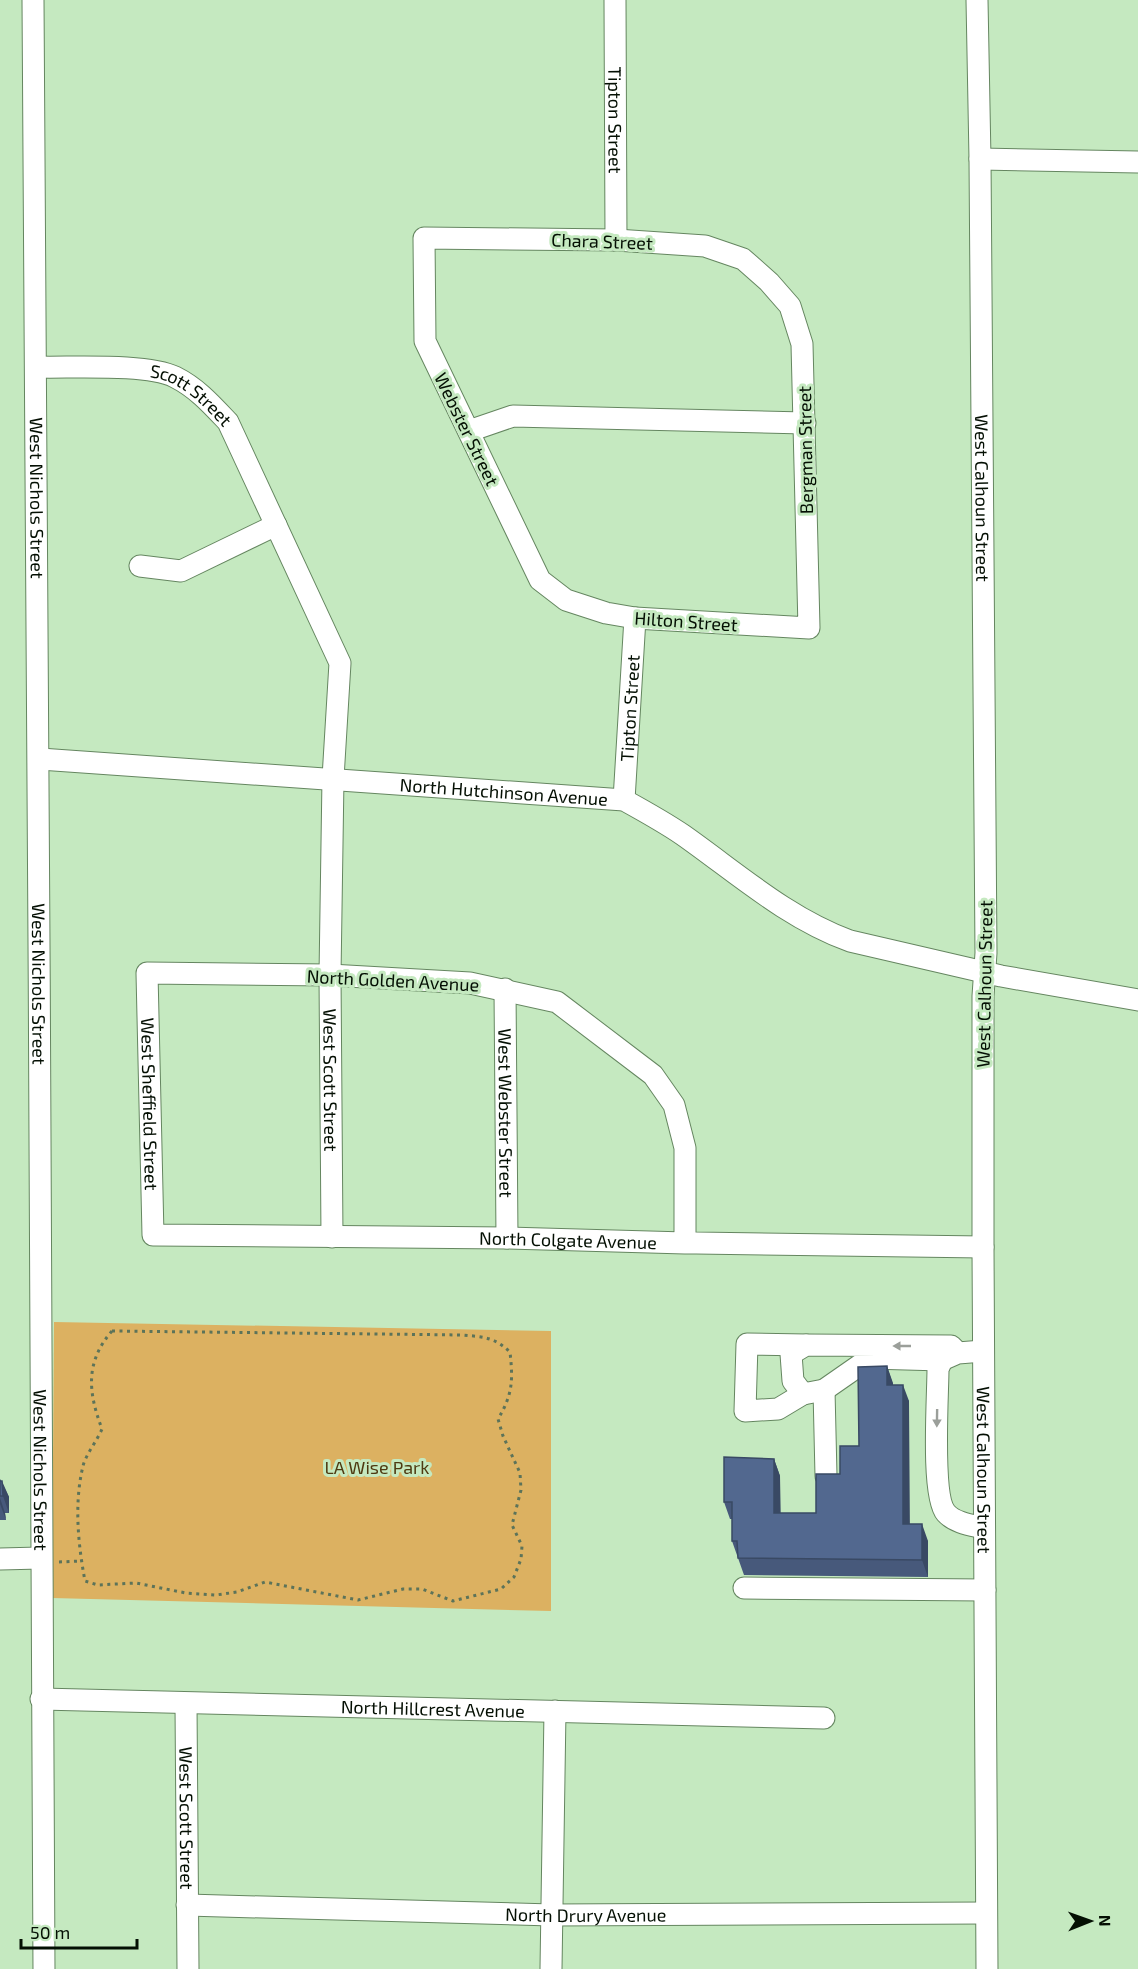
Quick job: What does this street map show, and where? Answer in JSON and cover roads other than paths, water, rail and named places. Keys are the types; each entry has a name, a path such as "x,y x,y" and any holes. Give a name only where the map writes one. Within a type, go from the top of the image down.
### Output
{"street":[{"name":"West Nichols Street","path":"33,0 47,1560 41,1699 44,1969"},
{"name":"Tipton Street","path":"615,0 616,240"},
{"name":"West Calhoun Street","path":"977,0 986,941 983,996 983,1351 987,1969"},
{"path":"980,159 1138,162"},
{"name":"Chara Street","path":"424,238 616,240 705,246 743,259 769,282"},
{"name":"Webster Street","path":"424,238 425,341 540,580 566,600"},
{"name":"Bergman Street","path":"769,282 790,306 802,344 809,628"},
{"name":"Scott Street","path":"37,367 137,369 174,376 203,394 228,422 340,663 333,778"},
{"path":"469,431 513,416 805,423"},
{"path":"140,566 182,571 276,525"},
{"name":"Hilton Street","path":"566,600 606,613 635,618 809,628"},
{"name":"Tipton Street","path":"624,800 635,618"},
{"name":"North Hutchinson Avenue","path":"40,759 624,800 668,825 789,912 818,928 850,941 984,971 1138,1000"},
{"name":"West Scott Street","path":"332,1237 330,975 333,778"},
{"name":"North Golden Avenue","path":"147,973 330,975 470,983 557,1002 653,1075 674,1105 685,1148 685,1243"},
{"name":"West Sheffield Street","path":"147,973 153,1235"},
{"name":"West Webster Street","path":"505,989 507,1238"},
{"name":"North Colgate Avenue","path":"153,1235 507,1238 983,1247"},
{"path":"983,1351 950,1357 870,1358 824,1390 803,1394 778,1409 745,1411 747,1344 951,1346 950,1357 938,1369 937,1489 945,1512 963,1524 984,1528"},
{"path":"803,1394 793,1381 791,1354 806,1345"},
{"path":"824,1390 826,1476"},
{"path":"0,1559 47,1560"},
{"path":"744,1588 985,1590"},
{"name":"North Hillcrest Avenue","path":"41,1699 824,1718"},
{"name":"West Scott Street","path":"186,1704 188,1969"},
{"path":"551,1969 555,1711"},
{"name":"North Drury Avenue","path":"187,1905 552,1915 986,1913"}],"park label":[{"name":"LA Wise Park","path":"377,1467"}]}
